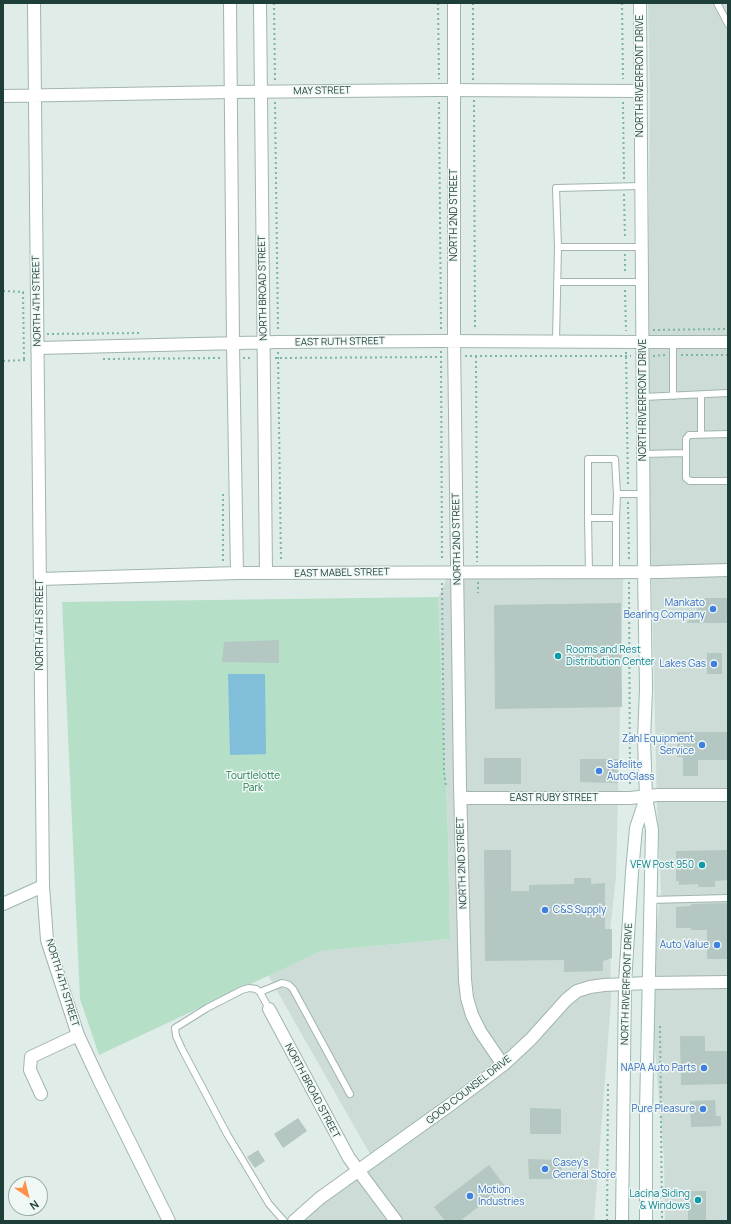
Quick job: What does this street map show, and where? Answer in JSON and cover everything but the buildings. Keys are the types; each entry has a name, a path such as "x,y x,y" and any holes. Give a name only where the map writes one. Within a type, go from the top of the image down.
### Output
{"street":[{"name":"NORTH 4TH STREET","path":"34,3 42,886 47,940 78,1035 169,1221"},
{"path":"230,3 233,358 237,573"},
{"name":"NORTH BROAD STREET","path":"260,3 266,573"},
{"name":"NORTH 2ND STREET","path":"454,3 454,340 465,980 467,998 472,1015 480,1031 503,1065"},
{"name":"NORTH RIVERFRONT DRIVE","path":"640,3 643,494 646,689 644,740 646,797 652,830 646,1112 646,1221"},
{"name":"MAY STREET","path":"3,96 439,90 641,91"},
{"name":"EAST RUTH STREET","path":"38,348 278,342 454,340 556,342 728,342"},
{"name":"EAST MABEL STREET","path":"40,578 237,573 458,571 616,572 728,570"},
{"name":"EAST RUBY STREET","path":"461,798 728,795"},
{"name":"NORTH RIVERFRONT DRIVE","path":"622,1221 625,983 636,828 646,797"},
{"path":"3,904 42,886"},
{"name":"GOOD COUNSEL DRIVE","path":"294,1221 320,1198 503,1065 531,1039 566,1000 577,991 590,987 625,983 728,982"},
{"name":"NORTH BROAD STREET","path":"269,1009 349,1158 396,1221"},
{"path":"41,1094 30,1070 31,1057 78,1035"}],"lane":[{"path":"717,3 728,24"},
{"path":"556,342 558,247 556,188 641,186"},
{"path":"558,247 642,247"},
{"path":"557,282 642,282"},
{"path":"673,342 673,396"},
{"path":"643,397 728,394"},
{"path":"701,395 701,434"},
{"path":"728,434 689,435 686,439 686,478 690,481 728,481"},
{"path":"643,454 686,453"},
{"path":"589,572 588,459 615,459 617,494 616,572"},
{"path":"617,494 643,494"},
{"path":"588,518 616,518"},
{"path":"650,900 728,898"},
{"path":"260,992 282,983 289,985 293,989 350,1094"},
{"path":"269,1009 260,992 256,989 249,988 242,990 207,1008 175,1028 176,1036 182,1049 227,1134 269,1204 284,1221"}],"path":[{"path":"274,3 281,573"},
{"path":"438,3 444,772 446,786"},
{"path":"473,3 476,341"},
{"path":"3,292 37,292"},
{"path":"3,361 24,360 24,292"},
{"path":"99,359 728,355"},
{"path":"476,356 478,593"},
{"path":"660,1020 662,1221"},
{"path":"607,1221 608,1084"}],"shaded area":[{"path":"648,3 728,3 728,1221 665,1221 664,1159 650,988 661,891 657,804 648,427 650,90"},
{"path":"448,575 623,579 616,877 610,930 611,1001 594,1221 300,1221 374,1161 268,975 321,951 450,939 448,837 438,598"}],"green space":[{"name":"Tourtlelotte Park","path":"438,597 448,837 450,939 321,951 99,1055 80,999 62,602"}],"water":[{"path":"228,674 265,674 266,754 230,755"}],"place":[{"name":"Mankato Bearing Company","path":"713,609"},
{"name":"Rooms and Rest Distribution Center","path":"558,656"},
{"name":"Lakes Gas","path":"714,664"},
{"name":"Zahl Equipment Service","path":"702,745"},
{"name":"Safelite AutoGlass","path":"599,771"},
{"name":"VFW Post 950","path":"702,865"},
{"name":"C&S Supply","path":"545,910"},
{"name":"Auto Value","path":"717,945"},
{"name":"NAPA Auto Parts","path":"704,1068"},
{"name":"Pure Pleasure","path":"703,1109"},
{"name":"Casey's General Store","path":"545,1169"},
{"name":"Motion Industries","path":"470,1196"},
{"name":"Lacina Siding & Windows","path":"698,1200"}]}
